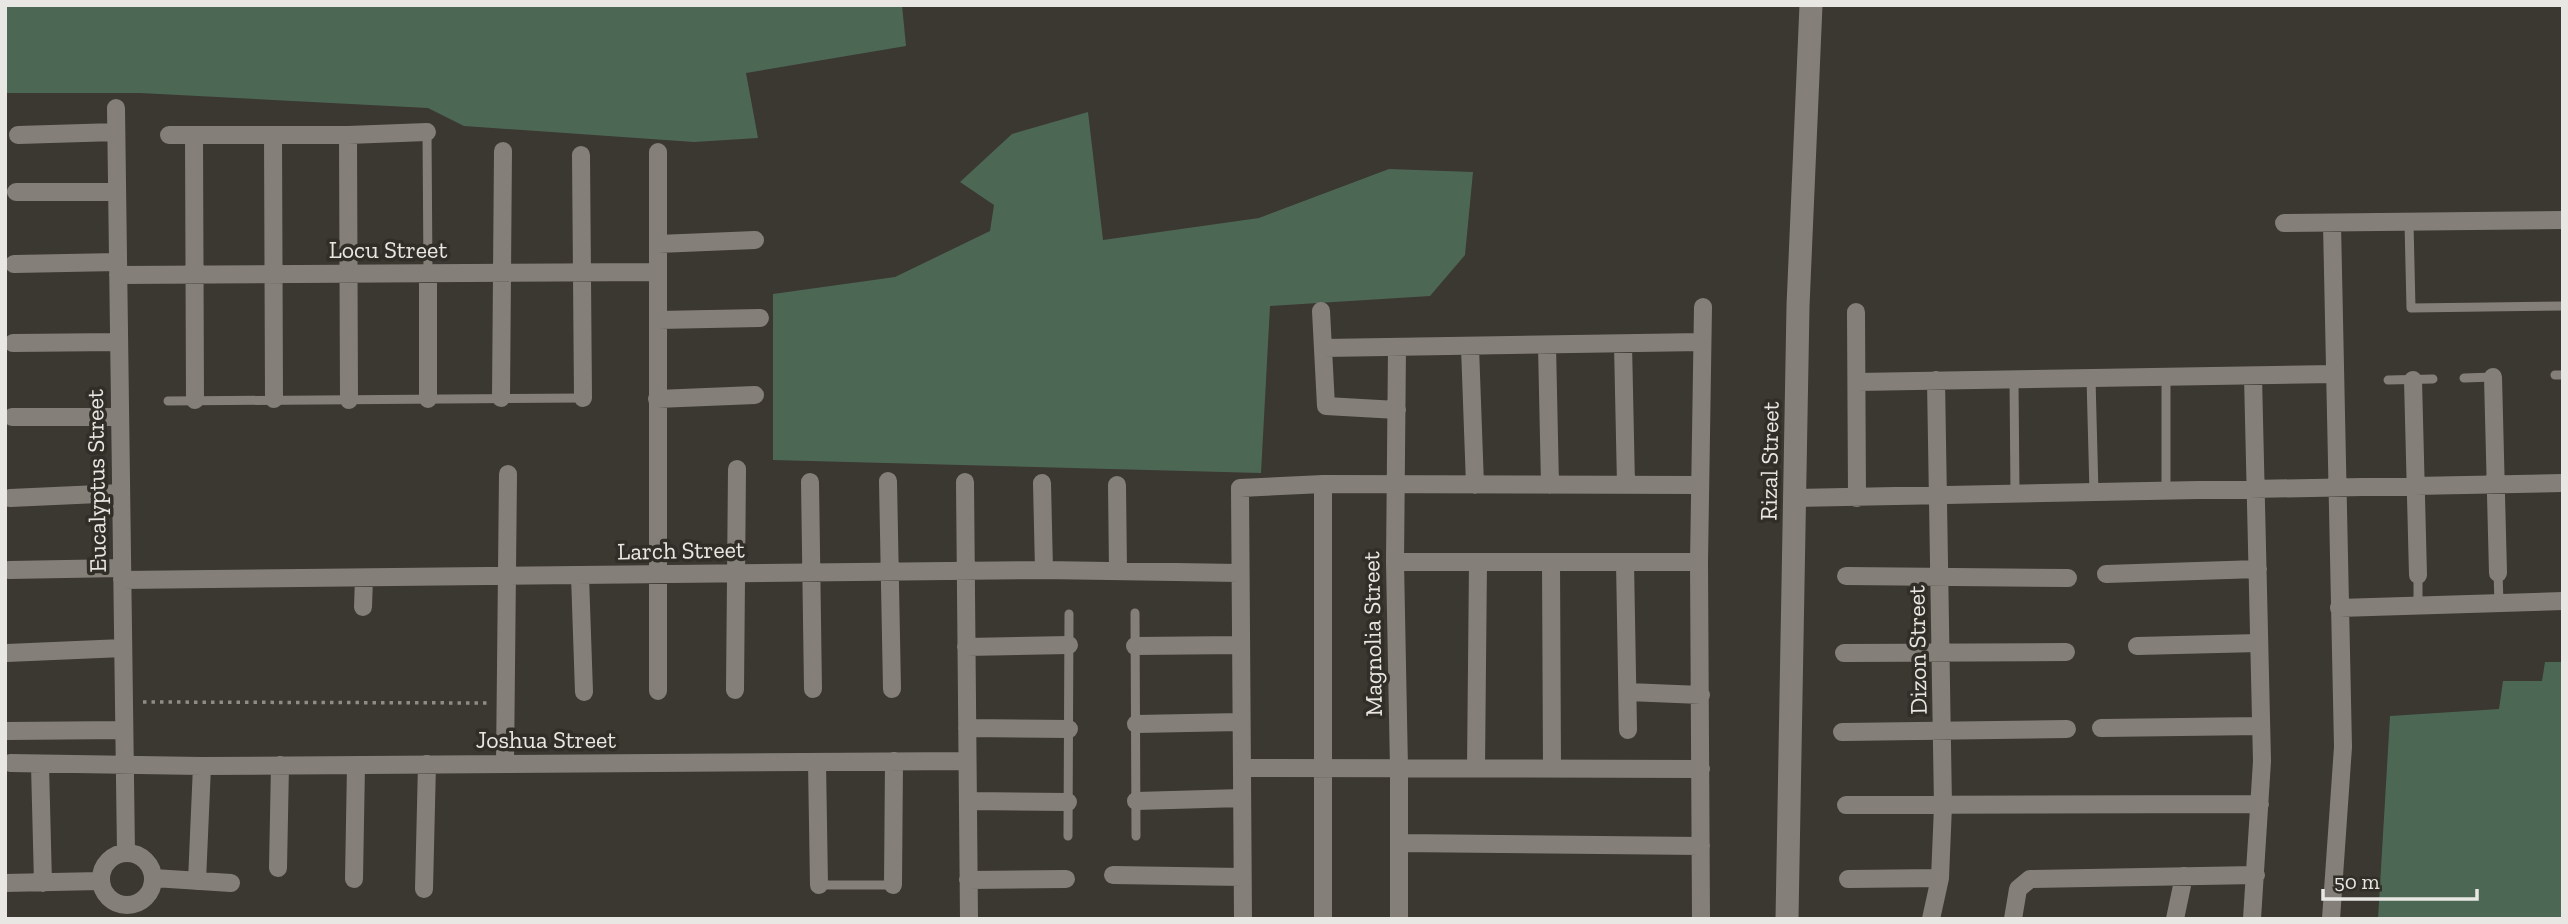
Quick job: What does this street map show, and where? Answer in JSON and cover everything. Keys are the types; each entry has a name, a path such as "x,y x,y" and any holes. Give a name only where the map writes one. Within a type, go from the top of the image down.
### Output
{"street":[{"name":"Rizal Street","path":"1787,919 1798,306 1811,5"},
{"name":"Eucalyptus Street","path":"116,108 126,853"},
{"path":"18,135 116,132"},
{"path":"169,135 427,132"},
{"path":"194,135 195,400"},
{"path":"272,135 274,399"},
{"path":"348,135 349,400"},
{"path":"501,398 503,150"},
{"path":"658,152 658,691"},
{"path":"581,155 583,398"},
{"path":"16,192 117,192"},
{"path":"2284,223 2563,220"},
{"path":"2331,919 2343,747 2332,224"},
{"path":"658,244 755,240"},
{"name":"Locu Street","path":"14,264 194,274 658,272"},
{"path":"428,273 428,399"},
{"path":"1701,919 1699,562 1703,307"},
{"path":"1321,311 1326,406 1397,410"},
{"path":"1856,312 1857,498"},
{"path":"658,320 760,317"},
{"path":"13,343 118,342"},
{"path":"1324,348 1702,342"},
{"path":"1623,344 1626,485"},
{"path":"1547,345 1550,485"},
{"path":"1470,347 1475,485"},
{"name":"Magnolia Street","path":"1397,348 1395,562 1399,919"},
{"path":"1857,382 2334,374"},
{"path":"2252,919 2260,804 2261,726 2253,376"},
{"path":"2493,377 2498,573"},
{"name":"Dizon Street","path":"1931,919 1940,878 1943,806 1936,380"},
{"path":"2413,380 2418,575"},
{"path":"657,399 755,395"},
{"path":"12,417 120,417"},
{"path":"735,690 737,469"},
{"path":"505,764 508,474"},
{"path":"810,481 813,689"},
{"path":"888,481 892,688"},
{"path":"965,482 969,919"},
{"path":"1795,498 2563,482"},
{"path":"1042,483 1044,570"},
{"path":"1242,919 1240,488 1323,484 1700,485"},
{"path":"1323,484 1323,919"},
{"path":"1117,485 1118,570"},
{"path":"10,498 121,493"},
{"path":"1395,562 1699,562"},
{"path":"1476,768 1478,562"},
{"path":"1551,562 1552,768"},
{"path":"1625,562 1628,730"},
{"name":"Larch Street","path":"9,570 363,578 412,569 509,576 1044,570 1240,573"},
{"path":"2106,574 2258,569"},
{"path":"580,576 584,692"},
{"path":"1846,576 2068,578"},
{"path":"363,578 363,607"},
{"path":"2339,608 2563,601"},
{"path":"2137,646 2259,643"},
{"path":"966,647 1069,645"},
{"path":"1135,646 1241,645"},
{"path":"8,653 123,648"},
{"path":"1844,653 2066,652"},
{"path":"1628,692 1701,695"},
{"path":"1136,724 1241,722"},
{"path":"2101,728 2261,726"},
{"path":"967,728 1069,729"},
{"path":"1842,732 2067,729"},
{"path":"6,731 124,730"},
{"path":"892,885 894,761"},
{"name":"Joshua Street","path":"10,763 202,766 967,761"},
{"path":"817,762 819,885"},
{"path":"424,889 427,764"},
{"path":"40,765 43,883"},
{"path":"278,867 280,765"},
{"path":"354,879 356,765"},
{"path":"197,881 202,766"},
{"path":"1242,768 1701,769"},
{"path":"1136,801 1242,799"},
{"path":"968,801 1068,802"},
{"path":"1846,805 2260,804"},
{"path":"1399,843 1701,846"},
{"path":"126,853 136,854 145,860 154,878 152,889 146,898 126,912 108,898 100,881 101,872 110,859 126,853"},
{"path":"1114,875 1242,877"},
{"path":"2013,919 2018,889 2030,879 2256,875"},
{"path":"2175,919 2184,876"},
{"path":"154,878 231,883"},
{"path":"1848,879 1940,878"},
{"path":"968,880 1066,879"},
{"path":"5,883 100,881"}],"lane":[{"path":"427,132 428,273"},
{"path":"2409,223 2411,308 2563,306"},
{"path":"2166,377 2166,491"},
{"path":"2464,378 2493,377"},
{"path":"2091,378 2094,493"},
{"path":"2388,380 2433,379"},
{"path":"2014,380 2015,494"},
{"path":"168,401 583,398"},
{"path":"2498,573 2499,603"},
{"path":"2418,575 2418,606"},
{"path":"1135,613 1136,836"},
{"path":"1068,836 1069,614"},
{"path":"819,885 892,885"}],"path":[{"path":"123,702 506,703"}],"green space":[{"path":"5,5 902,5 906,46 746,73 758,138 694,142 464,126 428,108 140,93 5,93"},
{"path":"1088,112 1103,240 1259,218 1389,169 1473,172 1465,255 1430,296 1270,306 1261,473 773,460 773,294 895,277 990,231 994,205 960,182 1012,134"},
{"path":"2545,662 2563,662 2563,919 2378,919 2390,716 2499,709 2503,681 2542,681"}]}
